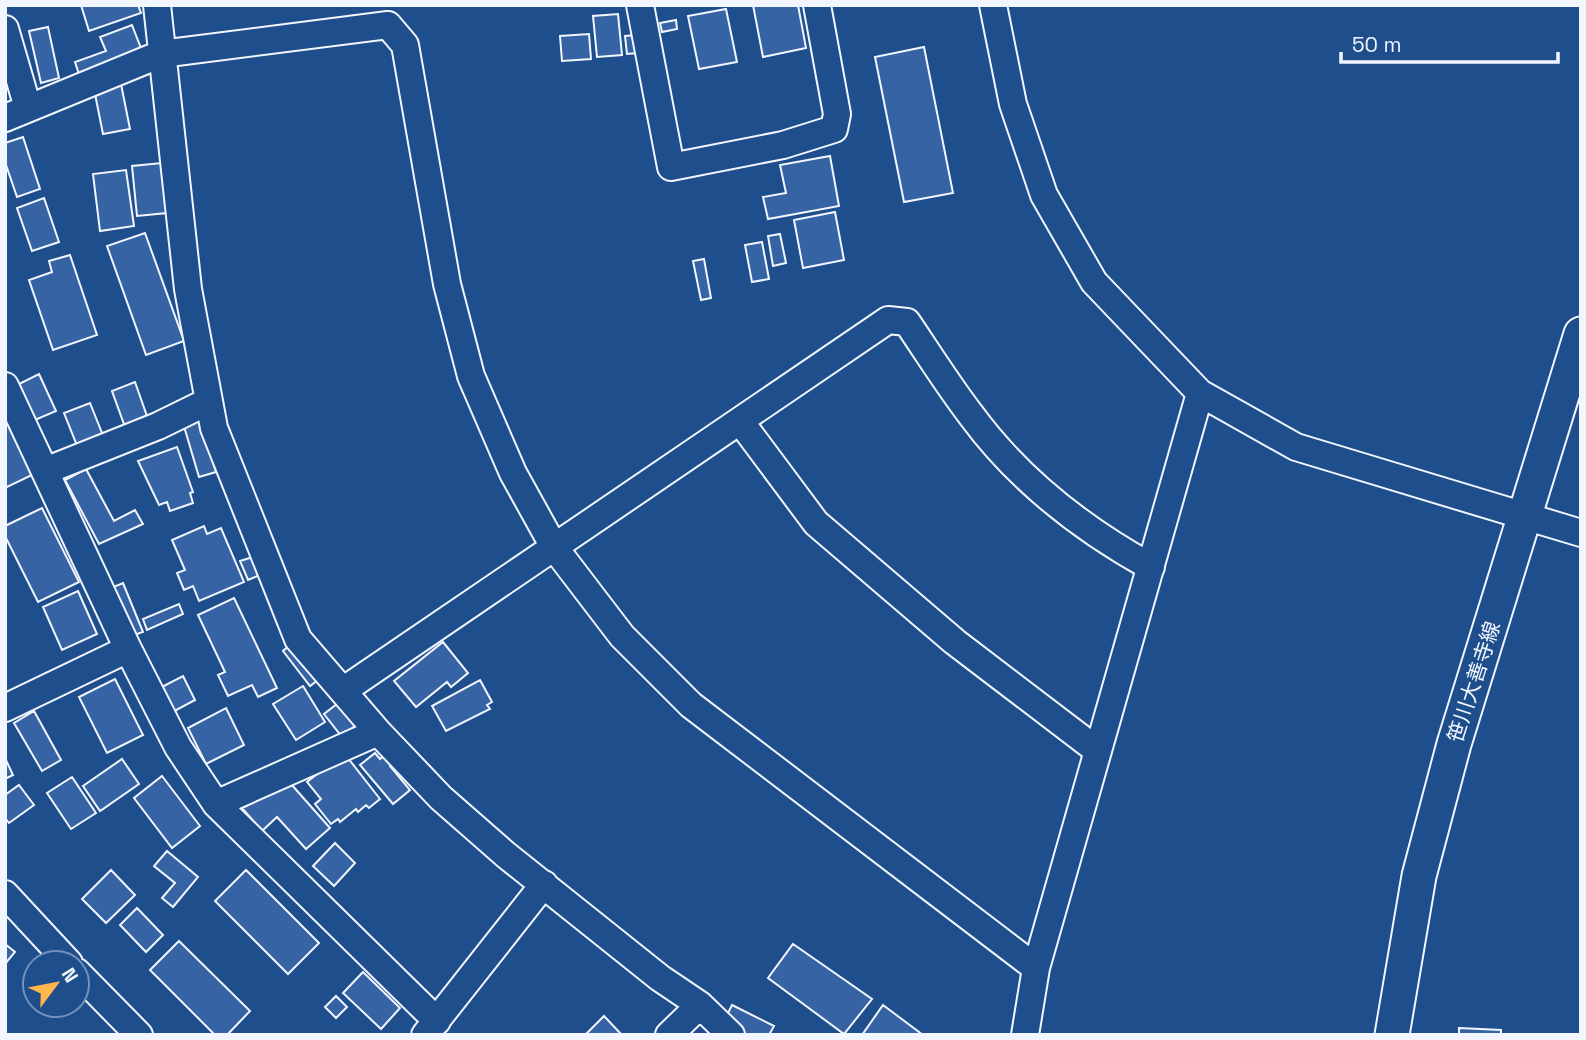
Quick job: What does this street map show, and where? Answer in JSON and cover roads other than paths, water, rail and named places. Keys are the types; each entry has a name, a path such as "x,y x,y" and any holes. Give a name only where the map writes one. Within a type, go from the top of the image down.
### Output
{"street":[{"path":"157,5 188,289 207,402 270,576 298,639 378,732 441,798 660,978 700,1005 731,1035"},
{"path":"640,5 671,167 783,145 834,129 837,114 817,5"},
{"path":"993,5 1013,104 1044,195 1094,282 1200,393 1296,447 1526,519 1581,533"},
{"path":"5,29 17,113 161,54 388,25 405,45 447,284 471,376 513,473 554,547 622,636 691,705 1036,968"},
{"path":"344,690 888,320 907,322 972,417 1023,474 1101,539 1151,567"},
{"name":"笹川大善寺線","path":"1392,1035 1404,947 1419,876 1454,744 1526,519 1581,334"},
{"path":"5,386 128,649 184,757 216,804 431,1028 544,884"},
{"path":"1025,1035 1036,968 1200,393"},
{"path":"45,471 158,426 207,402"},
{"path":"740,421 816,523 955,642 1098,751"},
{"path":"5,708 128,649"},
{"path":"216,804 378,732"},
{"path":"5,894 56,949"},
{"path":"91,986 139,1035"},
{"path":"669,1035 700,1005"}]}
